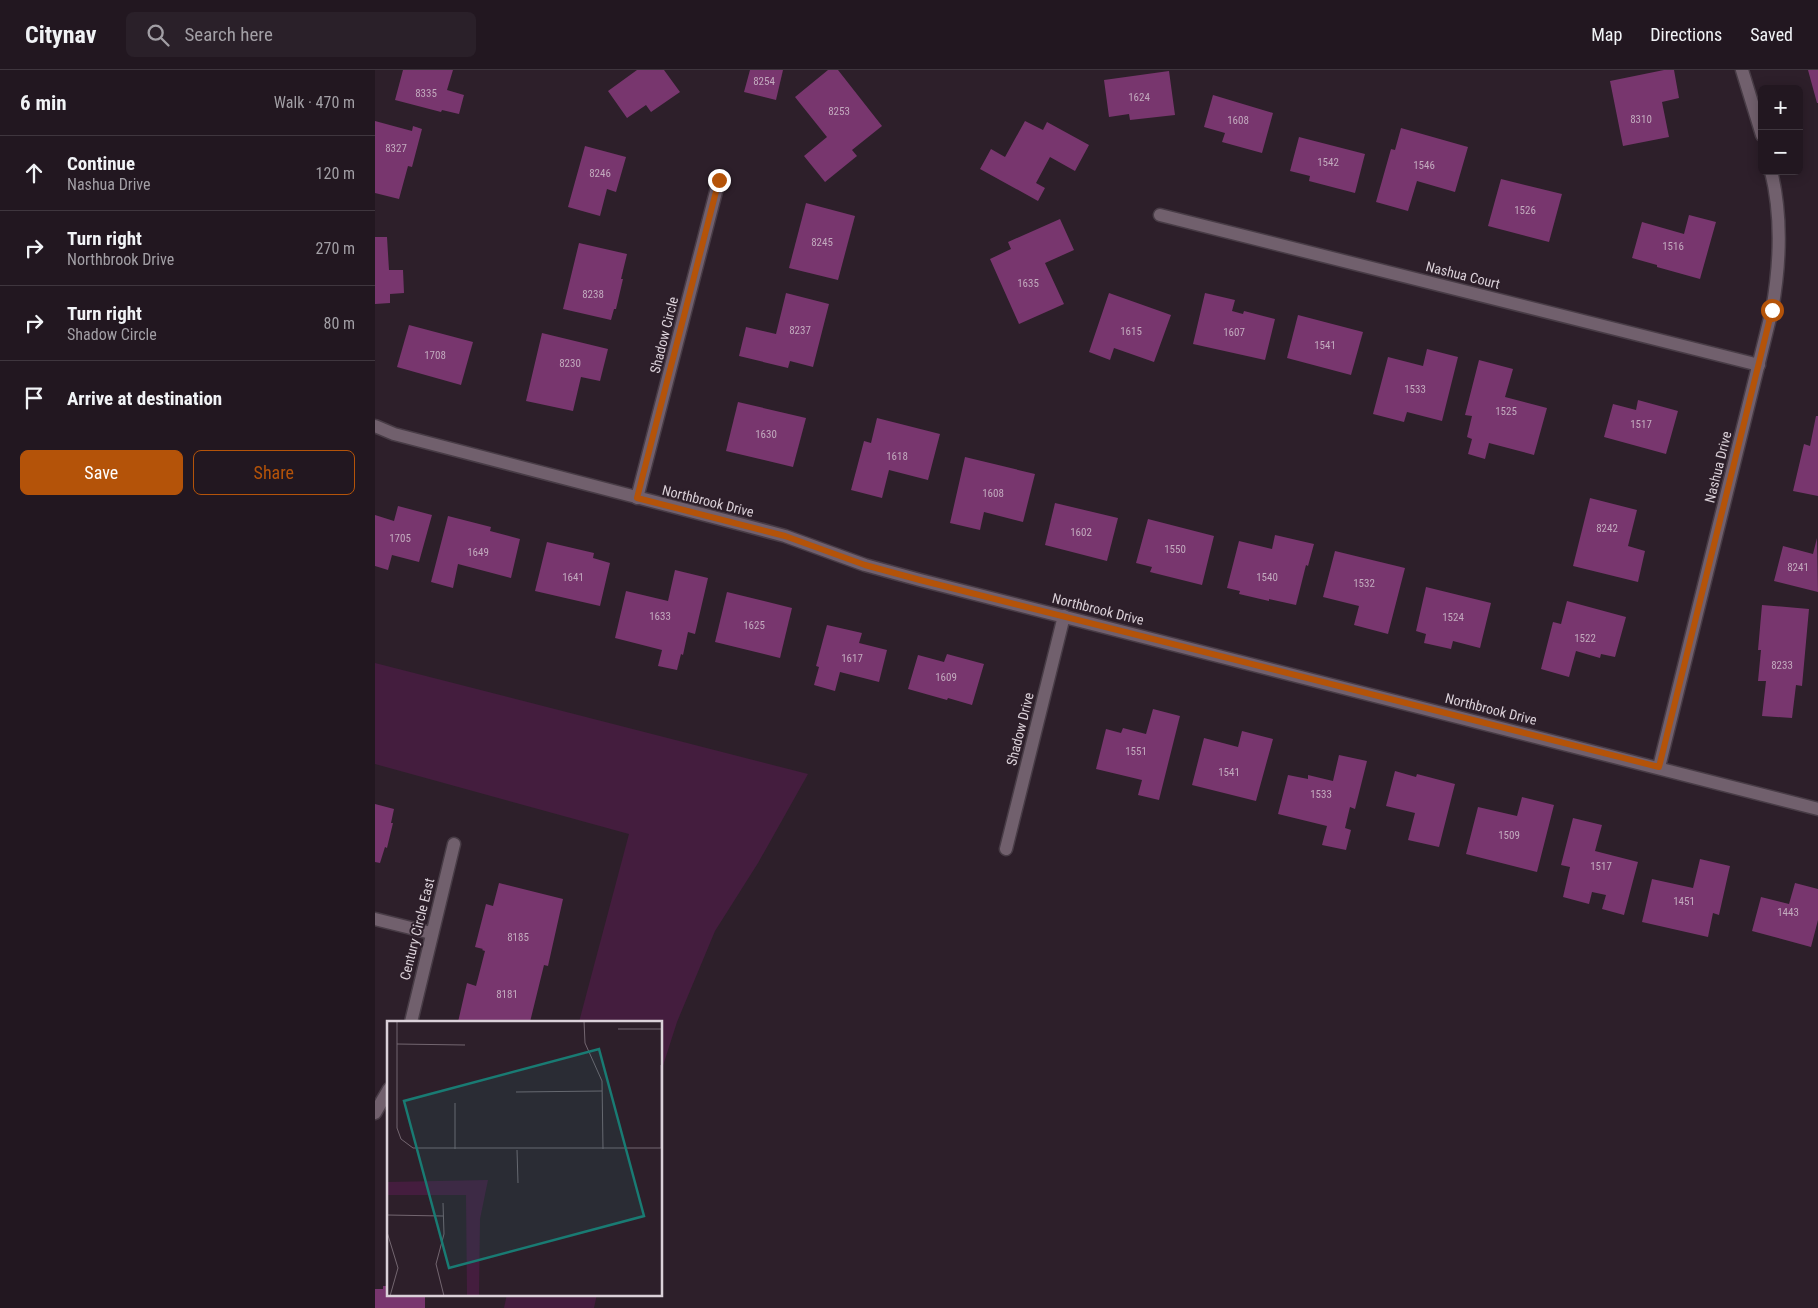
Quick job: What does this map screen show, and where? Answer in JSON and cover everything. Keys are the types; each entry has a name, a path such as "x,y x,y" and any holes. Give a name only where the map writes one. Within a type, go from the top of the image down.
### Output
{"street":[{"path":"1741,70 1760,130"},
{"name":"Nashua Drive","path":"1659,767 1772,310 1777,274 1777,213 1772,175"},
{"name":"Shadow Circle","path":"637,498 719,180"},
{"name":"Nashua Court","path":"1160,215 1759,365"},
{"name":"Northbrook Drive","path":"375,426 394,434 785,536 874,568 1818,809"},
{"name":"Shadow Drive","path":"1007,849 1064,616"},
{"name":"Century Circle East","path":"411,1021 454,844"},
{"path":"375,919 431,934"},
{"path":"375,1113 387,1092"}],"shaded area":[{"path":"375,663 808,774 758,863 715,931 677,1022 663,1066 663,1021 579,1021 629,834 375,764"},
{"path":"507,1296 597,1296 594,1308 504,1308"}],"building":[{"path":"403,70 453,70 447,90 464,95 459,114 442,110 441,112 395,100"},
{"path":"637,70 664,70 680,92 651,112 646,105 627,118 608,91"},
{"path":"750,70 783,70 776,100 744,92"},
{"path":"828,70 838,70 882,126 852,150 857,156 825,182 804,156 827,137 795,97"},
{"path":"1664,70 1674,70 1679,98 1662,102 1669,137 1623,146 1610,81"},
{"path":"1808,70 1818,70 1818,103 1817,103"},
{"path":"1169,71 1175,115 1130,120 1129,114 1109,117 1104,80"},
{"path":"1213,95 1273,113 1262,153 1222,142 1225,133 1204,127"},
{"path":"375,121 412,131 413,126 422,129 412,167 408,166 399,199 375,193"},
{"path":"1025,121 1043,130 1047,122 1089,145 1075,171 1050,157 1036,183 1045,188 1038,201 980,169 991,149 1005,157"},
{"path":"1401,128 1468,147 1455,192 1417,181 1408,211 1376,202 1391,149 1395,150"},
{"path":"1299,137 1365,154 1355,193 1309,181 1310,176 1290,171"},
{"path":"585,146 626,157 616,192 607,189 600,216 568,207"},
{"path":"1501,179 1562,194 1549,242 1488,226"},
{"path":"806,203 855,216 838,280 789,268"},
{"path":"1689,215 1716,222 1700,279 1632,258 1642,222 1684,234"},
{"path":"1060,219 1074,250 1045,263 1064,304 1019,324 990,259 1011,249 1008,242"},
{"path":"375,237 387,237 389,270 403,270 404,293 390,294 390,303 375,304"},
{"path":"579,243 627,254 616,309 614,309 611,320 563,309"},
{"path":"786,293 829,304 813,367 790,361 788,368 739,356 746,327 776,334"},
{"path":"1109,293 1171,315 1154,362 1114,348 1110,360 1089,352"},
{"path":"1205,293 1235,300 1232,311 1243,314 1244,311 1275,319 1265,360 1193,344"},
{"path":"1298,315 1363,332 1351,375 1287,358"},
{"path":"409,325 473,342 461,385 397,367"},
{"path":"542,333 608,349 600,381 581,377 573,411 526,401"},
{"path":"1427,349 1458,357 1442,421 1407,412 1404,422 1373,414 1388,357 1423,366"},
{"path":"1479,360 1513,369 1505,397 1547,408 1534,455 1489,443 1485,459 1468,454 1472,439 1467,437 1472,416 1465,415"},
{"path":"1638,400 1678,411 1666,454 1604,437 1613,404 1636,410"},
{"path":"738,402 806,418 793,467 726,451"},
{"path":"1816,416 1818,416 1818,496 1793,491 1804,444 1810,446"},
{"path":"877,418 940,434 928,480 889,470 882,498 851,490 864,441 871,443"},
{"path":"965,457 1035,474 1023,522 984,512 980,530 950,523"},
{"path":"1590,498 1637,510 1628,546 1645,551 1638,582 1573,566"},
{"path":"1055,503 1118,518 1107,561 1045,545"},
{"path":"398,506 432,515 419,562 392,555 388,570 375,566 375,515 394,521"},
{"path":"448,516 491,527 490,531 520,539 511,578 458,564 453,588 431,582"},
{"path":"1148,519 1214,536 1202,585 1150,572 1152,567 1136,563"},
{"path":"1275,535 1314,544 1308,566 1306,565 1296,605 1239,594 1240,591 1227,588 1239,541 1272,549"},
{"path":"1817,538 1818,592 1774,581 1783,546 1813,554"},
{"path":"547,542 594,553 593,558 610,563 600,606 535,591"},
{"path":"1335,551 1405,568 1388,634 1354,625 1359,606 1323,597"},
{"path":"675,570 708,578 695,634 688,632 683,655 681,654 677,670 658,666 662,650 615,638 626,591 668,601"},
{"path":"1426,587 1491,603 1480,648 1453,641 1451,649 1424,643 1426,634 1416,631"},
{"path":"727,592 792,608 780,658 715,642"},
{"path":"1567,601 1626,617 1615,657 1601,654 1600,658 1576,651 1569,677 1541,669 1553,622 1561,624"},
{"path":"1762,605 1809,609 1802,686 1796,685 1792,718 1762,716 1766,681 1758,681 1761,650 1758,650"},
{"path":"827,625 862,633 859,643 887,650 879,682 840,672 835,691 814,685 819,667 816,666"},
{"path":"947,654 984,664 972,705 908,689 918,655 944,662"},
{"path":"1153,709 1180,716 1159,800 1138,795 1142,780 1096,769 1106,729 1121,733 1123,728 1146,734"},
{"path":"1242,731 1273,739 1256,801 1192,785 1204,738 1238,747"},
{"path":"1339,755 1367,761 1355,809 1350,807 1345,828 1351,830 1346,850 1322,845 1327,826 1278,814 1288,775 1308,779 1308,775 1333,781"},
{"path":"1395,771 1416,777 1417,774 1455,784 1439,847 1408,840 1415,813 1386,806"},
{"path":"1522,797 1554,805 1537,872 1466,854 1478,807 1517,816"},
{"path":"375,804 394,809 387,848 385,847 380,863 375,862"},
{"path":"1573,818 1602,825 1595,851 1638,862 1624,915 1602,909 1606,895 1592,892 1589,904 1563,897 1570,867 1561,865"},
{"path":"1700,859 1730,866 1719,915 1713,913 1708,937 1642,922 1652,879 1693,888"},
{"path":"499,883 563,899 548,966 544,965 530,1021 458,1021 467,983 476,986 485,951 475,947 486,904 493,906"},
{"path":"1795,883 1818,889 1818,920 1811,947 1752,931 1761,897 1789,904"},
{"path":"383,1286 387,1286 387,1296 425,1296 425,1308 375,1308 375,1289 383,1289"}],"route":[{"path":"719,180 637,498 785,536 865,565 920,580 1659,767 1772,310"}]}
